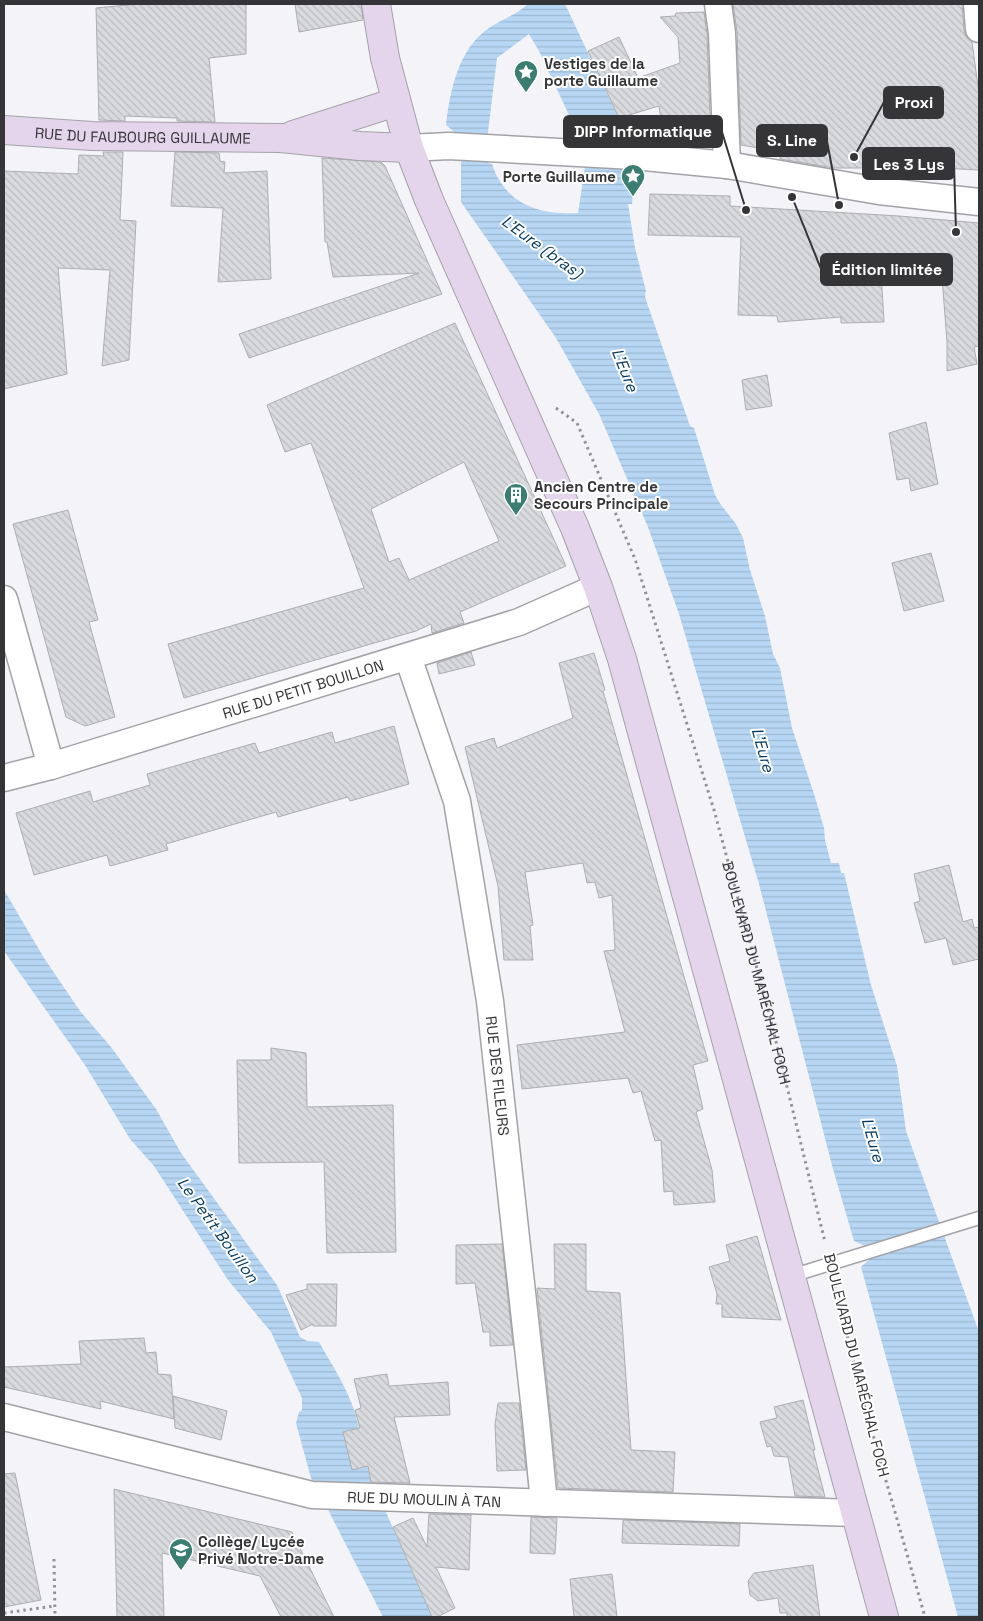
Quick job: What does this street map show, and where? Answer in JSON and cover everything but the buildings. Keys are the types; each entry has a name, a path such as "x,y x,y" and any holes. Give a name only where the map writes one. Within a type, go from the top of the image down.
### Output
{"main road":[{"path":"376,4 385,58 408,148 429,200 575,528 598,587 622,659 884,1617"},
{"name":"RUE DU FAUBOURG GUILLAUME","path":"281,138 396,102"},
{"name":"RUE DU FAUBOURG GUILLAUME","path":"4,130 92,136 281,138 360,146 408,148"}],"street":[{"path":"718,4 722,41 727,164"},
{"path":"976,4 979,29"},
{"path":"408,148 450,146 634,156 727,164 878,192 979,202"},
{"name":"RUE DU PETIT BOUILLON","path":"4,778 51,766 519,622 598,587"},
{"path":"4,599 51,766"},
{"name":"RUE DES FILEURS","path":"408,657 457,801 489,992 544,1503"},
{"name":"RUE DU MOULIN À TAN","path":"4,1417 312,1495 855,1513"}],"lane":[{"path":"790,1276 979,1218"}],"path":[{"name":"BOULEVARD DU MARÉCHAL FOCH","path":"554,406 577,423 635,559 714,810 768,1009 864,1404 925,1617"},
{"path":"54,1559 56,1617"},
{"path":"4,1613 55,1606"}],"water":[{"path":"528,4 565,4 621,123 618,140 630,163 623,174 622,180 630,191 633,191 632,204 628,204 647,303 690,426 694,428 715,495 736,524 743,538 750,570 765,616 773,654 780,668 792,728 824,828 831,863 839,863 841,873 844,873 871,985 897,1066 906,1131 979,1332 979,1617 958,1617 861,1267 870,1259 867,1247 854,1241 833,1169 759,884 679,614 648,527 599,414 556,338 461,202 461,162 457,134 446,125 450,98 457,72 470,47 478,37 489,28","holes":["529,34 539,51 576,130 583,139 585,167 578,213 550,212 525,204 505,189 492,164 488,163 488,132 497,58"]},
{"name":"Le Petit Bouillon","path":"4,890 44,958 80,1011 111,1047 156,1109 181,1153 277,1285 300,1337 307,1341 319,1342 343,1384 359,1428 344,1432 352,1470 368,1466 373,1492 317,1491 311,1478 296,1423 299,1412 302,1410 302,1398 271,1332 228,1280 154,1166 130,1139 85,1065 4,951"},
{"path":"323,1500 382,1503 432,1617 383,1617"}],"place":[{"name":"Vestiges de la porte Guillaume","path":"526,93"},
{"name":"Proxi","path":"854,157"},
{"name":"Porte Guillaume","path":"633,197"},
{"name":"Édition limitée","path":"792,197"},
{"name":"S. Line","path":"839,205"},
{"name":"DIPP Informatique","path":"746,210"},
{"name":"Les 3 Lys","path":"956,232"},
{"name":"Ancien Centre de Secours Principale","path":"516,516"},
{"name":"Collège/ Lycée Privé Notre-Dame","path":"181,1571"}],"water label":[{"name":"L'Eure (bras)","path":"542,247"},
{"name":"L'Eure","path":"625,370"},
{"name":"L'Eure","path":"763,750"},
{"name":"L'Eure","path":"873,1140"}]}
